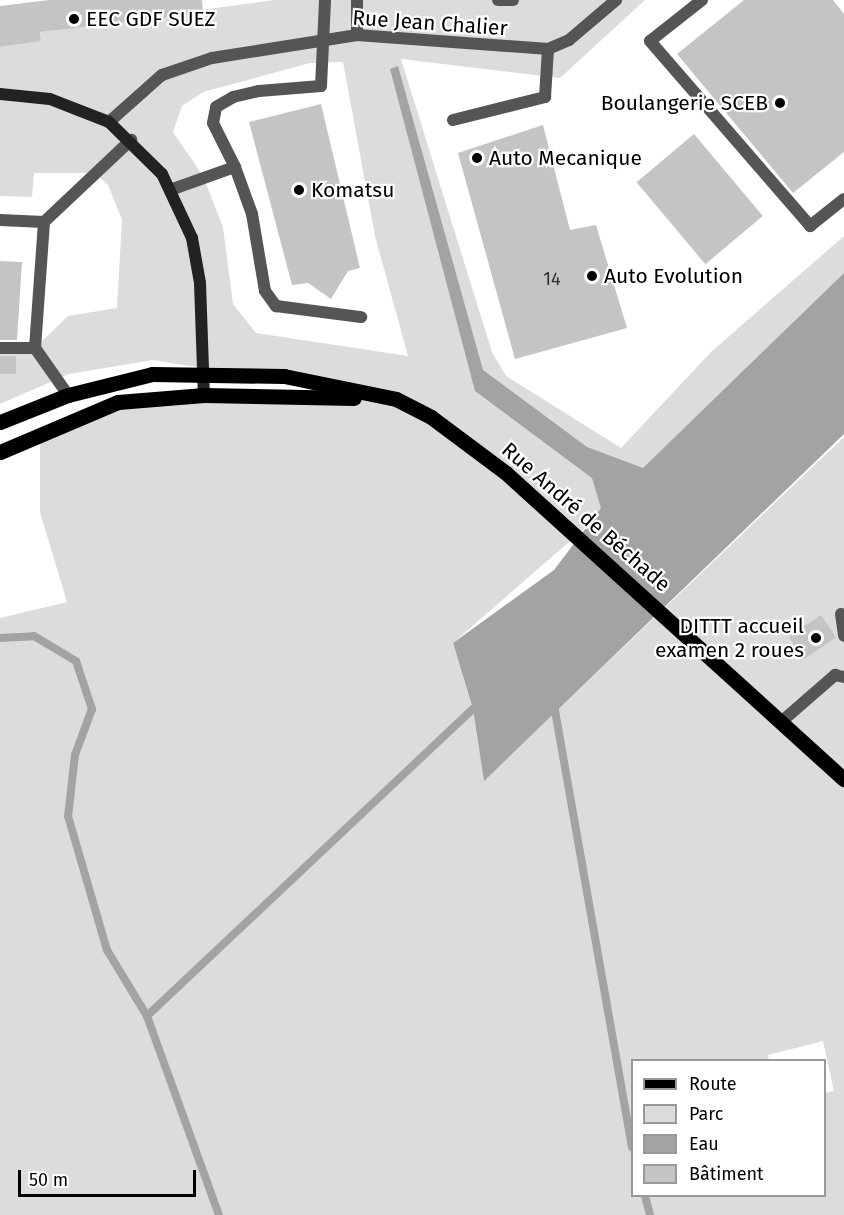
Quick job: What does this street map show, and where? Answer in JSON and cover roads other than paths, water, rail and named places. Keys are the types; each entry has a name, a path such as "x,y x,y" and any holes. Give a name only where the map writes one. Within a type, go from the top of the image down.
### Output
{"main road":[{"name":"Rue André de Béchade","path":"0,422 68,395 152,374 204,372 284,376 396,399 461,438 567,527 676,623 844,779"},
{"name":"Rue André de Béchade","path":"0,452 118,402 204,395 396,399"}],"street":[{"path":"325,0 327,39 321,86 259,91 232,97 216,107 213,123 235,167 252,214 265,291 276,306 361,317"},
{"path":"357,0 357,35"},
{"path":"498,0 513,0"},
{"path":"453,120 545,97 548,49 569,40 616,0"},
{"path":"702,0 650,41 810,226 844,199"},
{"name":"Rue Jean Chalier","path":"109,123 162,75 212,58 357,35 548,49"},
{"path":"0,94 50,99 109,123 130,140 170,190 192,238 204,395"},
{"path":"68,395 35,348 44,222 130,140"},
{"path":"170,190 235,167"},
{"path":"0,220 44,222"},
{"path":"0,348 35,348"},
{"path":"841,614 844,636"},
{"path":"781,722 835,675 844,677"}],"water":[{"path":"398,66 483,370 587,447 643,468 844,273 844,434 484,781 473,709 453,643 554,570 601,508 592,478 475,391 390,69"}],"waterway":[{"path":"0,638 34,636 76,661 92,709 75,755 68,816 107,950 147,1016"},
{"path":"554,705 631,1141"},
{"path":"219,1215 147,1016 473,709"},
{"path":"645,1197 650,1215"}],"place":[{"name":"EEC GDF SUEZ","path":"74,19"},
{"name":"Boulangerie SCEB","path":"780,103"},
{"name":"Auto Mecanique","path":"477,158"},
{"name":"Komatsu","path":"299,190"},
{"name":"Auto Evolution","path":"592,276"},
{"name":"DITTT accueil examen 2 roues","path":"816,638"}]}
